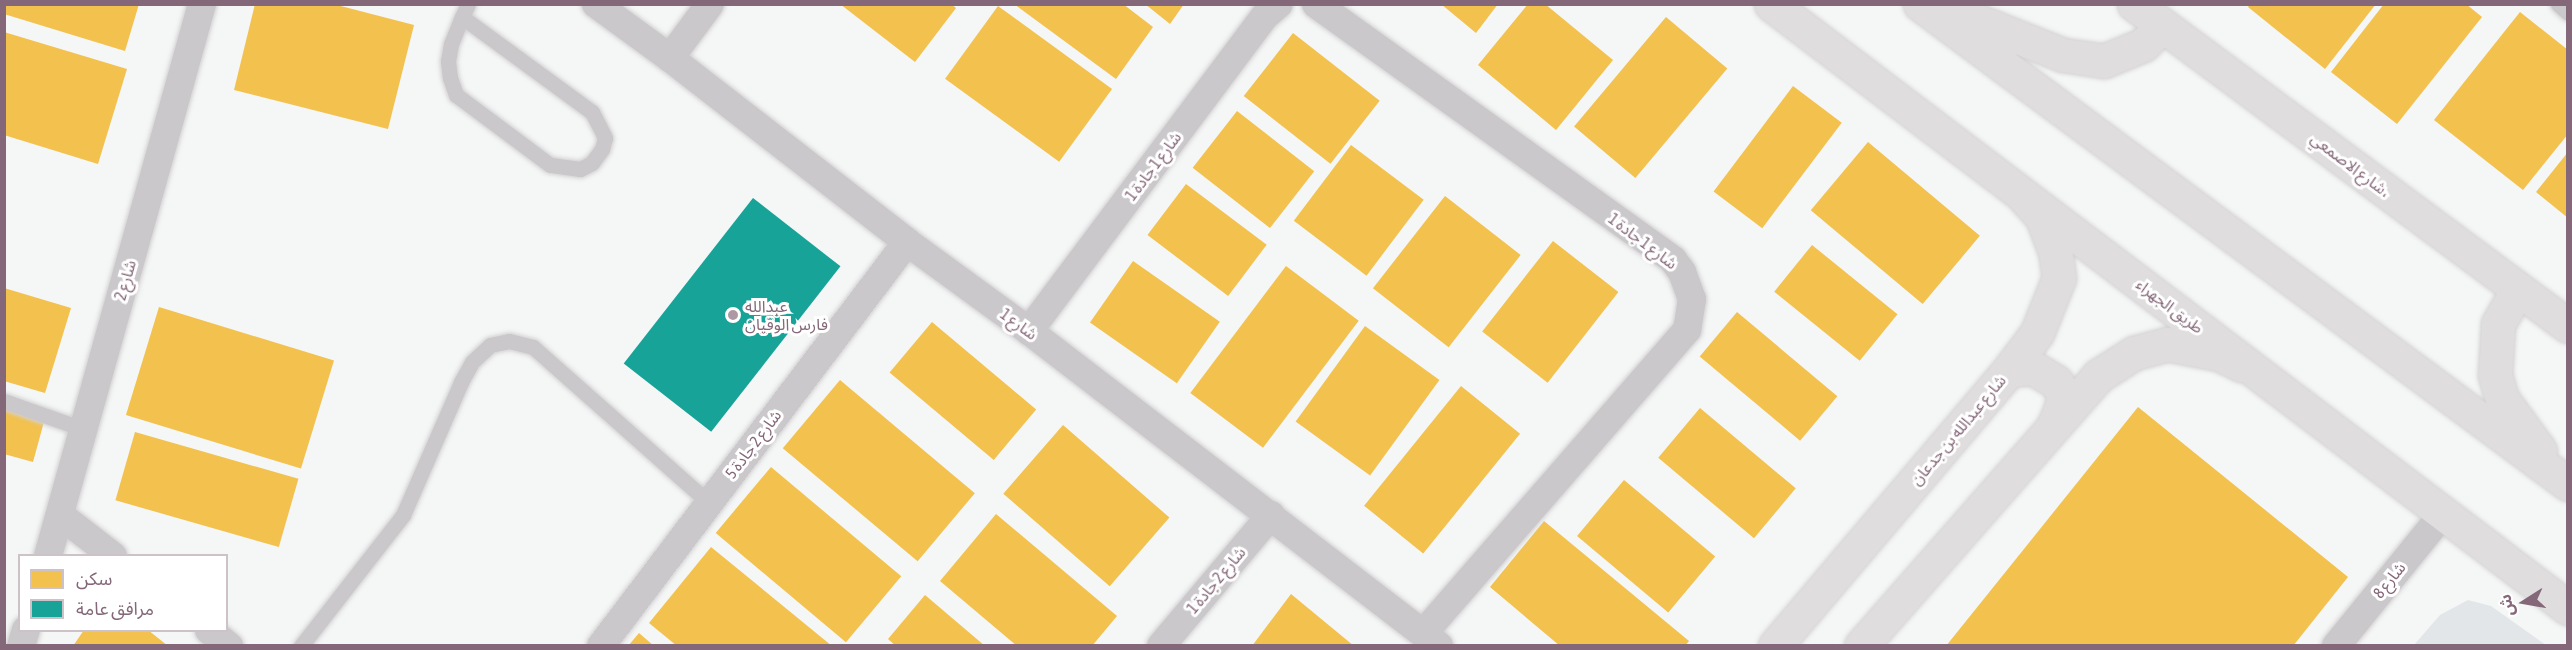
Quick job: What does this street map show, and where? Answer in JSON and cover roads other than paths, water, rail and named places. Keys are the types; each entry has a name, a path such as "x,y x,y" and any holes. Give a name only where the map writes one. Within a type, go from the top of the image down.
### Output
{"main road":[{"name":"طريق الجهراء","path":"1771,4 2568,608"},
{"path":"1920,4 2563,480"},
{"path":"1935,4 2064,55 2104,61 2143,45 2162,26"},
{"name":"شارع الاصمعي،","path":"2134,4 2568,326"},
{"name":"شارع عبدالله بن جدعان","path":"1775,645 2009,370 2037,333 2059,278 2055,251 2042,217 2019,192"},
{"path":"2518,289 2498,324 2495,375 2502,399 2563,480"},
{"path":"1861,645 2098,376 2134,353 2167,344 2219,354 2256,371"},
{"path":"2009,370 2033,368 2056,381 2062,391 2063,404 2055,423"}],"street":[{"name":"شارع 2","path":"48,554 202,4"},
{"name":"شارع 1","path":"596,4 1432,639"},
{"path":"670,58 710,4"},
{"name":"شارع 1 جادة 1","path":"1029,331 1265,16 1279,4"},
{"name":"شارع 1 جادة 1","path":"1316,4 1672,260 1682,272 1692,299 1688,330 1432,639"},
{"name":"شارع 2 جادة 5","path":"601,645 907,242"},
{"name":"شارع 8","path":"2336,645 2444,514"},
{"path":"60,515 112,554"},
{"name":"شارع 2 جادة 1","path":"1161,645 1271,515"},
{"path":"212,632 229,645"}],"lane":[{"path":"2558,4 2568,13"},
{"path":"465,10 592,112 605,138 603,149 592,163 580,169 550,165 456,95 450,78 448,61 451,44 465,10"},
{"path":"301,645 403,515 461,382 472,362 490,345 509,341 533,347 708,502"},
{"path":"4,401 83,429"}],"place":[{"name":"عبدالله فارس الوقيان","path":"733,315"}]}
